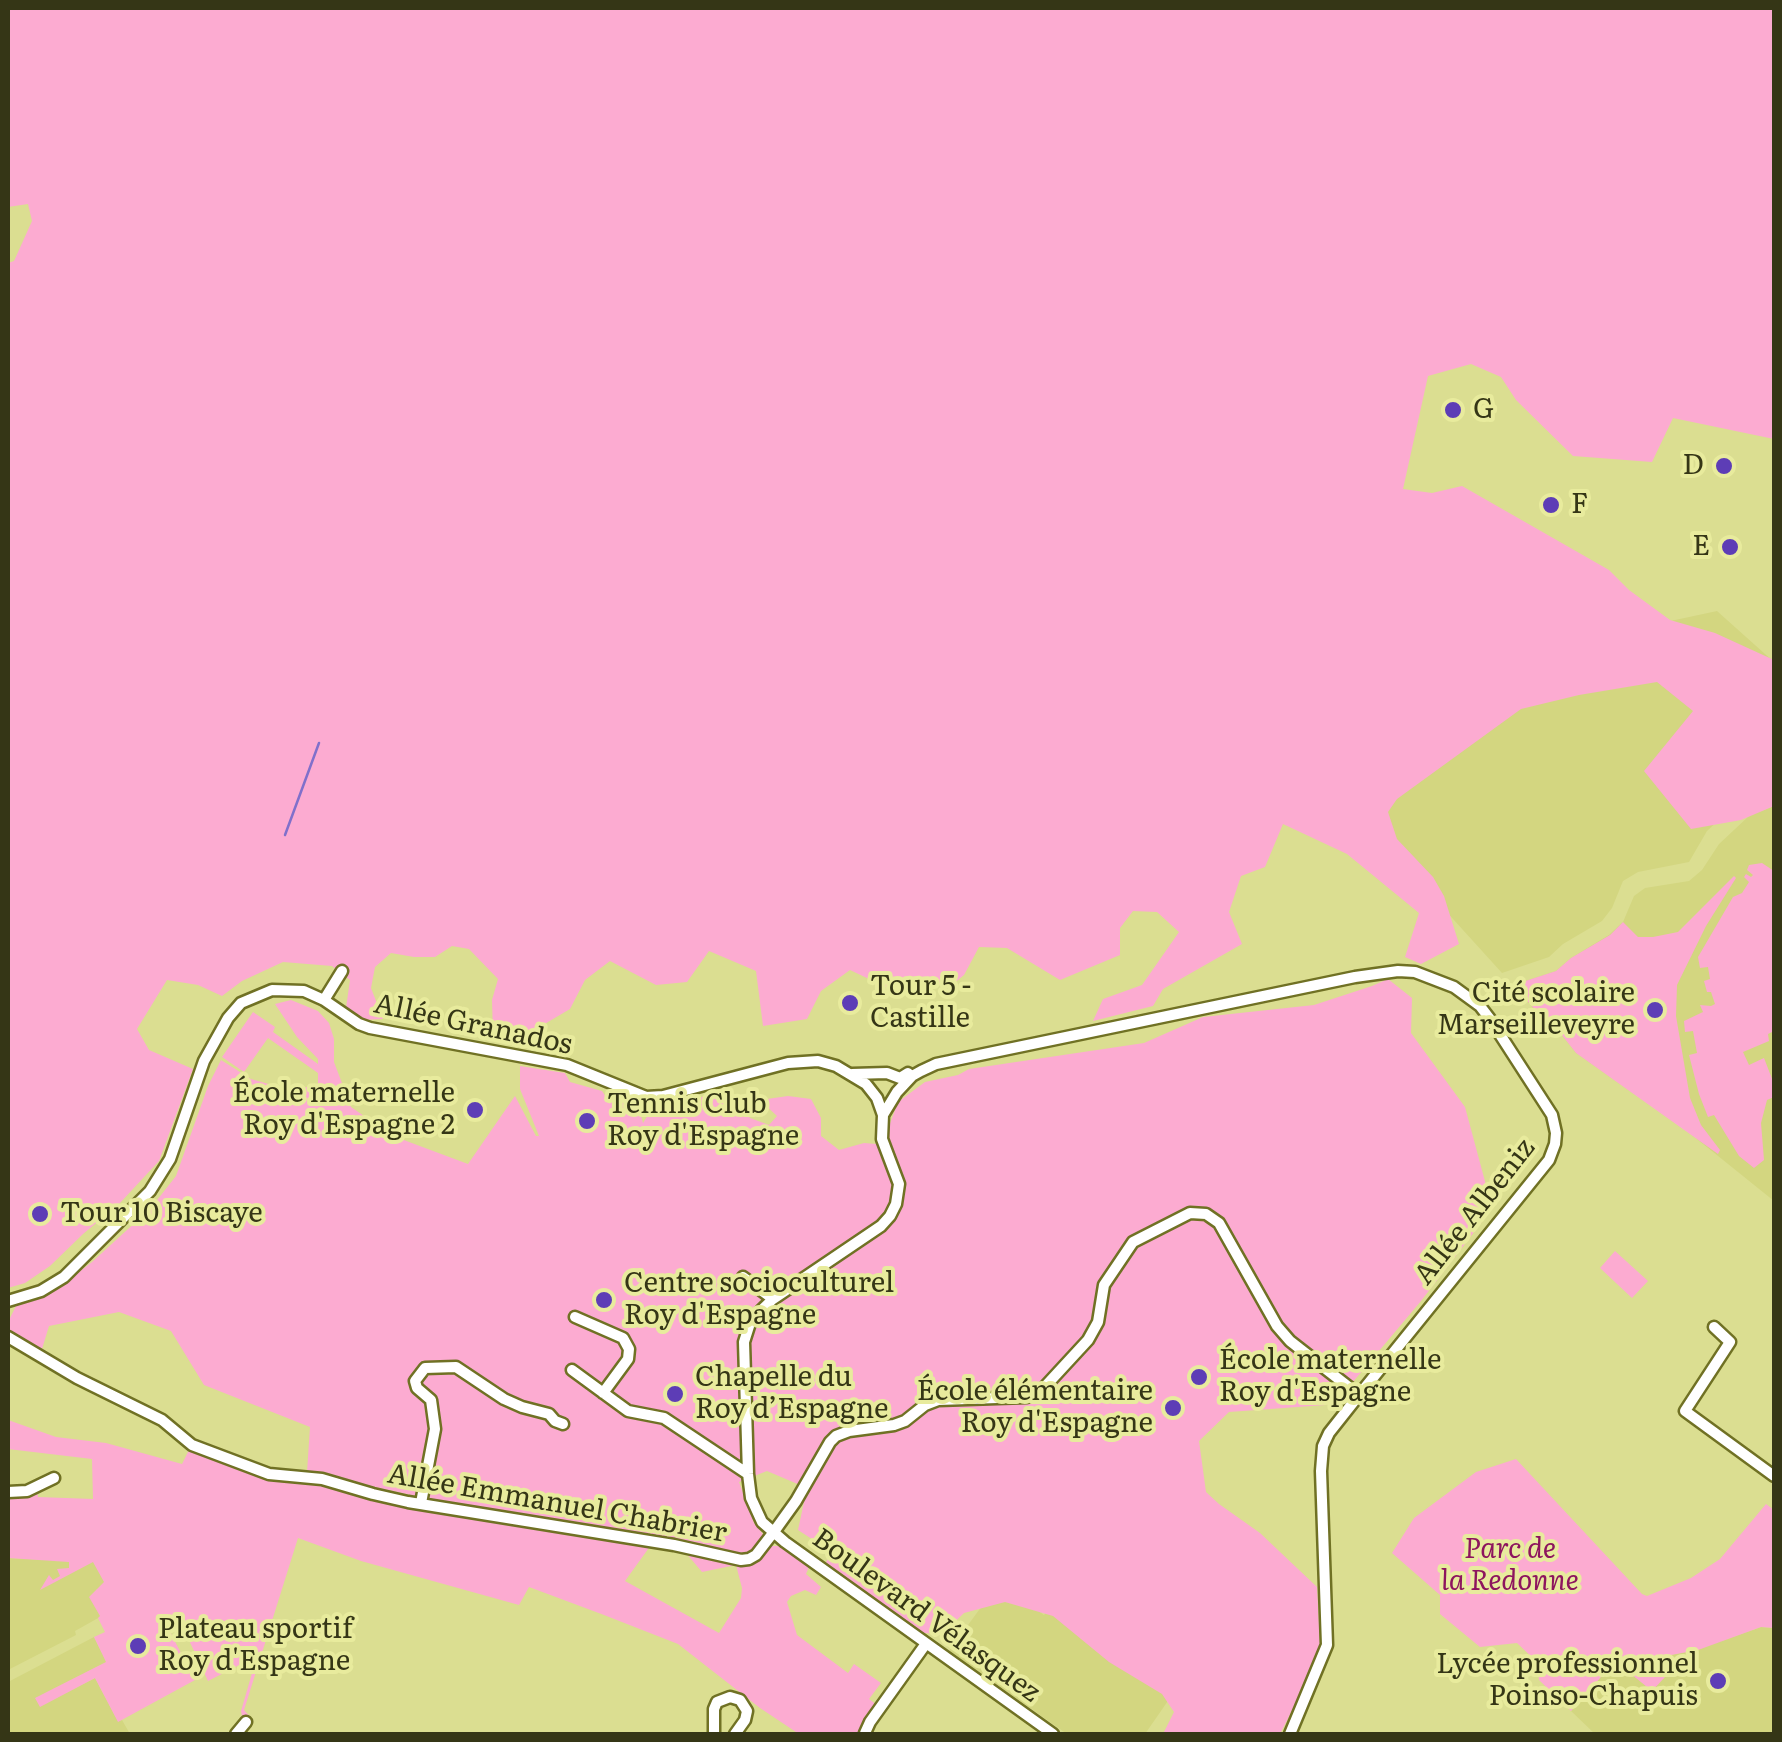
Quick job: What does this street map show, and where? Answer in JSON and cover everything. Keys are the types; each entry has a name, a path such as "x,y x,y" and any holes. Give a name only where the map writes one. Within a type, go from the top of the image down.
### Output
{"street":[{"path":"324,1000 342,971"},
{"name":"Allée Albeniz","path":"882,1115 912,1076 936,1064 1387,972 1424,974 1454,988 1480,1006 1490,1019 1552,1115 1556,1134 1553,1152 1359,1395 1323,1446 1327,1644 1290,1734"},
{"name":"Allée Granados","path":"8,1301 40,1291 64,1276 150,1191 170,1159 204,1061 234,1010 250,998 272,990 304,992 324,1000 359,1024 567,1066 646,1096 663,1096 800,1061 826,1063 851,1074 887,1073 900,1078 919,1067 936,1064"},
{"path":"773,1533 754,1506 748,1474 744,1342 752,1320 773,1299 881,1226 894,1210 899,1184 882,1139 882,1115 874,1090 851,1074"},
{"name":"Allée Albeniz","path":"897,1092 900,1078"},
{"name":"Allée Emmanuel Chabrier","path":"8,1337 162,1420 192,1444 268,1474 322,1478 373,1494 674,1544 741,1560 756,1554 773,1533 836,1436 894,1425 938,1400 1027,1397 1040,1392 1088,1340 1098,1322 1104,1285 1133,1242 1190,1213 1206,1214 1219,1222 1277,1326 1290,1341 1359,1395"},
{"path":"743,1277 773,1299"},
{"path":"575,1317 623,1338 629,1349 628,1359 603,1393"},
{"path":"1714,1326 1730,1342 1685,1411 1774,1476"},
{"path":"8,1355 24,1348"},
{"path":"420,1503 435,1429 431,1400 415,1381 425,1368 456,1367 504,1399 549,1414 563,1424"},
{"path":"572,1370 628,1412 664,1418 748,1474"},
{"path":"8,1492 27,1491 54,1478"},
{"name":"Boulevard Vélasquez","path":"773,1533 1052,1734"},
{"path":"865,1733 926,1645"},
{"path":"714,1734 714,1709 730,1696 740,1700 747,1712 735,1734"},
{"path":"236,1734 246,1722"}],"shaded area":[{"path":"1717,611 1774,662 1723,816 1707,831 1689,862 1638,872 1623,881 1602,921 1549,957 1502,973 1219,661 1582,640"},
{"name":"Cité scolaire Marseilleveyre","path":"1774,806 1774,1201 1687,1131 1576,1053 1513,985 1556,971 1609,935 1623,922 1634,896 1645,888 1689,881 1702,870 1719,844 1750,815"},
{"path":"8,1558 94,1562 105,1582 100,1617 75,1631 76,1635 8,1670"},
{"path":"998,1584 1044,1615 1056,1600 1179,1685 1145,1734 1067,1734 949,1651"},
{"name":"Lycée professionnel Poinso-Chapuis","path":"1761,1627 1774,1628 1774,1734 1595,1734 1571,1711 1615,1660 1698,1649"},
{"path":"94,1637 107,1662 36,1698 40,1706 95,1678 118,1721 122,1720 130,1734 8,1734 8,1682"}],"green space":[{"path":"8,8 1774,8 1774,439 1673,418 1652,462 1573,456 1516,400 1501,377 1471,364 1428,376 1403,489 1432,493 1462,486 1609,570 1670,620 1715,633 1774,660 1774,806 1741,820 1691,829 1644,771 1693,711 1657,682 1521,709 1397,799 1388,812 1397,839 1433,877 1444,896 1459,944 1421,964 1405,957 1419,913 1347,854 1283,824 1265,867 1241,876 1229,912 1242,944 1163,989 1153,1006 1093,1021 1103,999 1142,985 1179,932 1157,912 1133,911 1120,928 1120,955 1060,980 1007,948 979,947 964,975 953,984 888,988 850,970 821,991 807,1019 763,1026 756,971 709,951 687,982 656,985 610,961 585,980 570,1009 536,1029 493,1034 492,1000 498,979 469,949 452,946 435,957 391,953 375,967 371,988 383,1019 361,1020 346,1008 350,980 332,966 283,962 242,981 222,996 198,985 167,980 137,1029 149,1050 193,1069 159,1161 119,1204 50,1266 25,1283 8,1288 8,263 14,261 32,221 28,204 8,207"},
{"path":"1762,863 1774,871 1774,1031 1768,1034 1769,1041 1743,1052 1749,1065 1764,1058 1774,1084 1774,1097 1767,1100 1761,1123 1764,1160 1754,1168 1739,1156 1714,1115 1708,1117 1689,1055 1697,1053 1693,1031 1685,1032 1684,1021 1703,1012 1700,1005 1715,1004 1704,981 1710,979 1708,967 1700,968 1698,957 1733,897 1742,893 1749,882 1746,874 1753,875 1747,870 1749,865"},
{"path":"1734,876 1677,985 1676,1016 1690,1098 1701,1125 1720,1150 1718,1154 1576,1053 1513,985 1556,971 1623,922 1638,937 1678,932"},
{"path":"1388,979 1412,998 1411,1033 1465,1107 1490,1200 1481,1223 1352,1383 1325,1405 1229,1412 1199,1441 1206,1492 1260,1533 1317,1587 1320,1644 1280,1734 1163,1734 1174,1712 1162,1694 1109,1662 1053,1616 1005,1602 964,1613 941,1635 918,1632 825,1564 832,1552 798,1530 807,1488 767,1471 739,1482 754,1523 766,1538 755,1550 741,1555 655,1536 416,1496 307,1472 310,1427 204,1385 171,1331 119,1312 49,1326 42,1349 12,1334 8,1328 16,1306 49,1295 150,1209 176,1176 221,1060 251,1079 286,1089 318,1086 318,1073 268,1038 244,1072 222,1057 253,1012 275,1027 273,1032 318,1064 275,1004 291,1000 318,1011 329,1023 334,1062 351,1107 393,1136 468,1164 515,1096 539,1136 520,1089 520,1066 565,1073 570,1082 639,1108 643,1123 651,1110 706,1096 727,1096 740,1104 750,1118 769,1125 777,1116 760,1100 788,1096 811,1099 821,1118 821,1136 839,1150 864,1143 889,1145 888,1129 898,1102 925,1082 969,1069 1144,1043 1203,1017 1314,1005"},
{"path":"1615,1251 1648,1281 1632,1298 1600,1268"},
{"path":"8,1420 56,1437 106,1443 182,1464 190,1448 310,1481 651,1545 625,1581 719,1633 741,1598 736,1565 702,1572 686,1553 736,1562 752,1560 771,1546 780,1546 809,1567 806,1574 821,1587 816,1595 805,1590 787,1602 797,1635 848,1673 854,1664 881,1683 869,1699 877,1705 860,1734 799,1734 678,1644 604,1615 529,1587 519,1605 361,1561 298,1538 244,1710 252,1719 242,1716 241,1711 257,1656 208,1681 181,1623 169,1630 195,1680 118,1722 95,1678 40,1707 35,1698 106,1662 94,1637 105,1632 89,1597 104,1582 93,1562 40,1590 49,1575 53,1580 60,1576 57,1569 69,1568 69,1562 8,1558 8,1495 37,1490 38,1497 93,1499 92,1459 8,1449"},
{"name":"Parc de la Redonne","path":"1516,1459 1647,1596 1691,1578 1720,1559 1766,1504 1774,1510 1774,1628 1761,1627 1698,1650 1671,1655 1665,1677 1652,1691 1615,1661 1571,1711 1539,1680 1537,1662 1517,1643 1480,1647 1440,1614 1440,1595 1392,1553 1414,1518 1476,1472"}],"waterway":[{"path":"285,835 319,743"}],"place":[{"name":"G","path":"1453,410"},
{"name":"D","path":"1724,466"},
{"name":"F","path":"1551,505"},
{"name":"E","path":"1730,547"},
{"name":"Tour 5 - Castille","path":"850,1003"},
{"name":"Cité scolaire Marseilleveyre","path":"1655,1010"},
{"name":"École maternelle Roy d'Espagne 2","path":"475,1110"},
{"name":"Tennis Club Roy d'Espagne","path":"587,1121"},
{"name":"Tour 10 Biscaye","path":"40,1214"},
{"name":"Centre socioculturel Roy d'Espagne","path":"604,1300"},
{"name":"École maternelle Roy d'Espagne","path":"1199,1377"},
{"name":"Chapelle du Roy d’Espagne","path":"675,1394"},
{"name":"École élémentaire Roy d'Espagne","path":"1173,1408"},
{"name":"Plateau sportif Roy d'Espagne","path":"138,1646"},
{"name":"Lycée professionnel Poinso-Chapuis","path":"1718,1681"}]}
